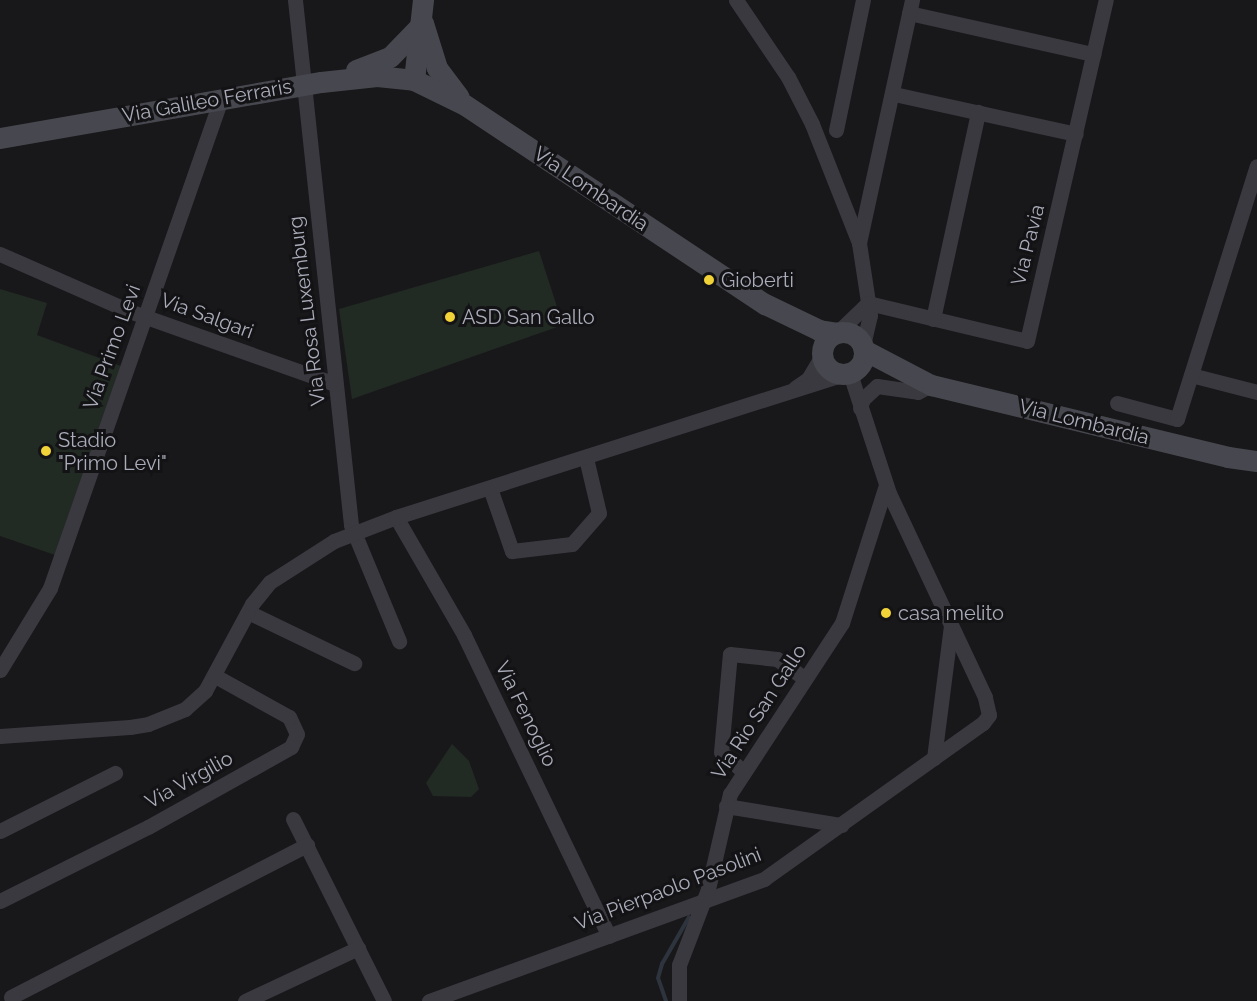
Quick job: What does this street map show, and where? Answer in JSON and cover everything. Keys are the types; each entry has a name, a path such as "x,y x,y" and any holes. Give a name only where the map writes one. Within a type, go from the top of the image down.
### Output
{"main road":[{"path":"414,80 423,23 423,0"},
{"path":"313,83 390,57 423,23"},
{"path":"423,23 437,68 465,105"},
{"name":"Via Galileo Ferraris","path":"0,138 313,83 377,76 414,80"},
{"name":"Via Lombardia","path":"414,80 465,105 765,304 819,330 837,333"},
{"name":"Via Lombardia","path":"765,304 822,356"},
{"path":"837,333 853,334 864,348 850,373 827,368 822,356 826,340 837,333"},
{"name":"Via Lombardia","path":"864,348 922,382"},
{"name":"Via Lombardia","path":"850,373 880,371 902,381 922,382 1228,457 1257,461"}],"street":[{"name":"Via Rosa Luxemburg","path":"295,0 313,83 335,384 354,532 399,641"},
{"path":"736,0 788,77 807,114 859,243 870,315 864,348"},
{"path":"836,130 863,0"},
{"name":"Via Pavia","path":"868,303 1027,341 1106,0"},
{"path":"859,243 894,94 911,6 1093,54"},
{"path":"894,94 1076,134"},
{"name":"Via Primo Levi","path":"0,670 50,588 221,99"},
{"path":"933,319 978,112"},
{"path":"1117,403 1177,419 1257,166"},
{"name":"Via Salgari","path":"0,254 144,316 335,384"},
{"path":"837,333 868,303"},
{"path":"792,390 808,379 822,356"},
{"path":"0,736 148,724 184,708 205,691 249,612 270,582 334,541 354,532 850,373 886,485 951,625 934,758"},
{"path":"1191,375 1257,392"},
{"path":"860,408 863,399 878,386 918,392 922,382"},
{"path":"490,488 512,551 572,544 599,513 586,458"},
{"name":"Via Rio San Gallo","path":"679,1001 679,965 692,940 726,806 744,772 842,623 886,485"},
{"name":"Via Fenoglio","path":"396,517 464,635 609,936"},
{"path":"249,612 354,663"},
{"name":"Via Pierpaolo Pasolini","path":"429,1001 764,879 983,723 989,715 985,697 951,625"},
{"path":"744,772 721,752 730,654 777,659 804,678"},
{"name":"Via Virgilio","path":"0,901 148,826 291,747 297,734 290,717 215,676"},
{"path":"0,831 115,773"},
{"path":"726,806 841,825"},
{"path":"293,819 384,1001"},
{"path":"9,997 307,845"},
{"path":"245,1001 358,948"}],"shaded area":[{"name":"ASD San Gallo","path":"539,251 563,325 352,399 339,309"},
{"name":"Stadio \"Primo Levi\"","path":"0,289 47,303 37,335 121,366 55,555 0,536"},
{"path":"452,744 469,761 479,789 471,797 433,796 426,783"}],"waterway":[{"path":"666,1001 658,978 662,964 689,917"}],"place":[{"name":"Gioberti","path":"709,280"},
{"name":"ASD San Gallo","path":"450,317"},
{"name":"Stadio \"Primo Levi\"","path":"46,451"},
{"name":"casa melito","path":"886,613"}]}
